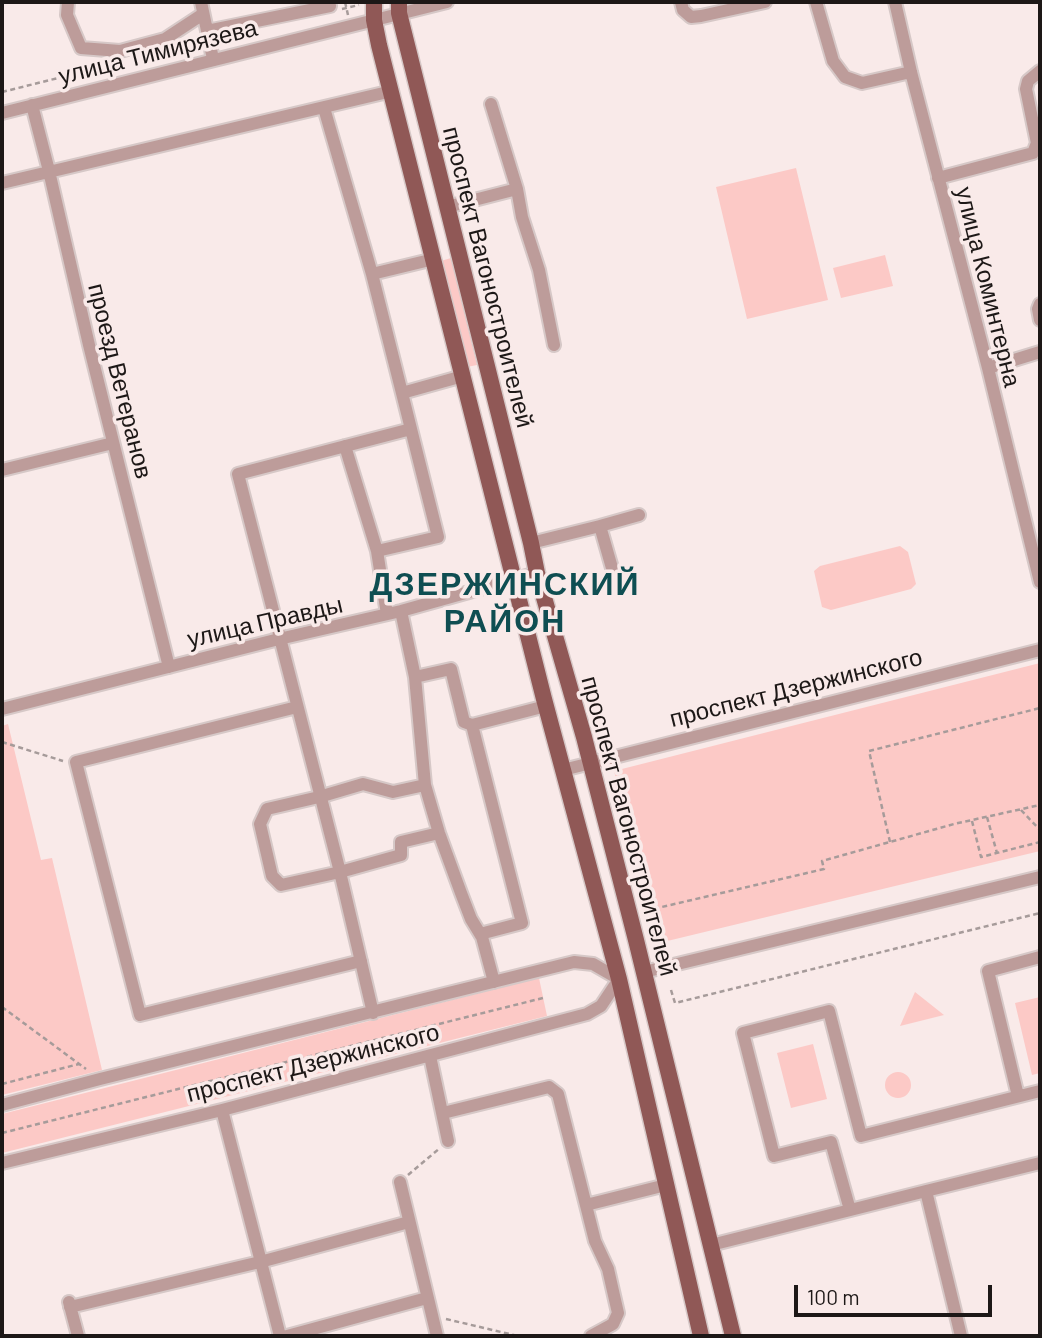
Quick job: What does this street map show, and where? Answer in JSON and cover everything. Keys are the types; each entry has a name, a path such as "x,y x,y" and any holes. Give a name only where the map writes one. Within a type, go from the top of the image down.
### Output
{"main road":[{"name":"проспект Вагоностроителей","path":"367,3 374,20 546,706 619,979 701,1336"},
{"name":"проспект Вагоностроителей","path":"399,8 537,573 590,762 644,972 733,1336"},
{"path":"619,979 644,972"}],"street":[{"path":"68,2 67,15 81,48 120,51 166,39 202,8 213,59"},
{"name":"улица Тимирязева","path":"2,113 374,20 399,8 447,2"},
{"path":"681,2 683,10 691,17 765,2"},
{"path":"816,2 833,61 845,77 862,83 911,72"},
{"name":"улица Коминтерна","path":"895,2 1040,583"},
{"path":"208,36 331,6"},
{"path":"939,178 1033,153 1037,143 1026,89 1028,81 1040,71"},
{"path":"2,183 392,92"},
{"path":"491,104 539,270 554,345"},
{"name":"проезд Ветеранов","path":"32,105 169,667"},
{"path":"324,108 373,274 438,537 377,551"},
{"path":"447,207 517,189"},
{"path":"373,274 434,259"},
{"path":"1040,304 1040,320"},
{"path":"988,368 1040,352"},
{"path":"402,393 463,376"},
{"path":"373,1013 340,872 238,474 411,429"},
{"path":"2,470 113,443"},
{"path":"345,446 377,551 387,614"},
{"path":"531,543 639,515"},
{"path":"600,526 616,582"},
{"name":"улица Правды","path":"2,709 401,611 537,573"},
{"path":"401,611 415,677 425,785 439,833 471,919 480,934 495,982"},
{"name":"проспект Дзержинского","path":"563,770 1040,650"},
{"path":"415,677 451,669 464,722 472,725 546,706"},
{"path":"297,707 76,762 140,1014 361,961"},
{"path":"472,725 522,923 480,934"},
{"path":"425,785 393,792 363,784 267,809 260,824 272,876 281,885 340,872 401,855 401,842 439,833"},
{"path":"644,972 1040,877"},
{"path":"1018,1096 988,971 1040,957"},
{"name":"проспект Дзержинского","path":"2,1105 574,962 593,964 619,979 601,1006 587,1014 222,1110 2,1163"},
{"path":"850,1210 831,1142 774,1156 743,1033 829,1011 861,1136 1040,1091"},
{"path":"430,1056 448,1141"},
{"path":"443,1113 550,1087 558,1094 595,1241 608,1269 618,1313 613,1324 591,1336"},
{"path":"222,1110 279,1336"},
{"path":"711,1245 1040,1163"},
{"path":"400,1182 437,1336"},
{"path":"586,1205 666,1185"},
{"path":"926,1191 961,1336"},
{"path":"78,1336 70,1304 260,1262 409,1222"},
{"path":"287,1336 427,1298"}],"path":[{"path":"331,6 367,3"},
{"path":"170,51 208,36"},
{"path":"2,92 118,63"},
{"path":"890,842 869,751 1040,708"},
{"path":"2,741 62,761 76,762"},
{"path":"659,946 649,910 824,869 822,861 971,820 1040,805"},
{"path":"1020,809 1040,830"},
{"path":"987,817 997,853"},
{"path":"971,820 981,857 1040,842"},
{"path":"671,990 674,1003 1040,912"},
{"path":"2,1133 543,998"},
{"path":"2,1007 100,1079"},
{"path":"2,1084 79,1065"},
{"path":"400,1182 448,1141"},
{"path":"433,1316 518,1336"}],"shaded area":[{"path":"796,168 828,300 747,319 716,187"},
{"path":"885,255 893,286 841,298 833,268"},
{"path":"451,258 477,365 467,367 441,261"},
{"path":"900,546 908,552 916,584 911,589 831,610 822,607 814,571 820,566"},
{"path":"1040,663 1040,851 659,943 614,771"},
{"path":"8,724 41,860 52,858 102,1070 2,1095 2,726"},
{"path":"539,978 547,1016 2,1153 2,1114"},
{"path":"915,992 944,1015 900,1026"},
{"path":"1040,997 1040,1073 1032,1075 1015,1003"},
{"path":"813,1044 827,1099 791,1108 777,1053"},
{"path":"898,1072 907,1076 911,1085 907,1094 898,1098 889,1094 885,1085 889,1076"}],"district":[{"name":"ДЗЕРЖИНСКИЙ РАЙОН","path":"505,602"}]}
